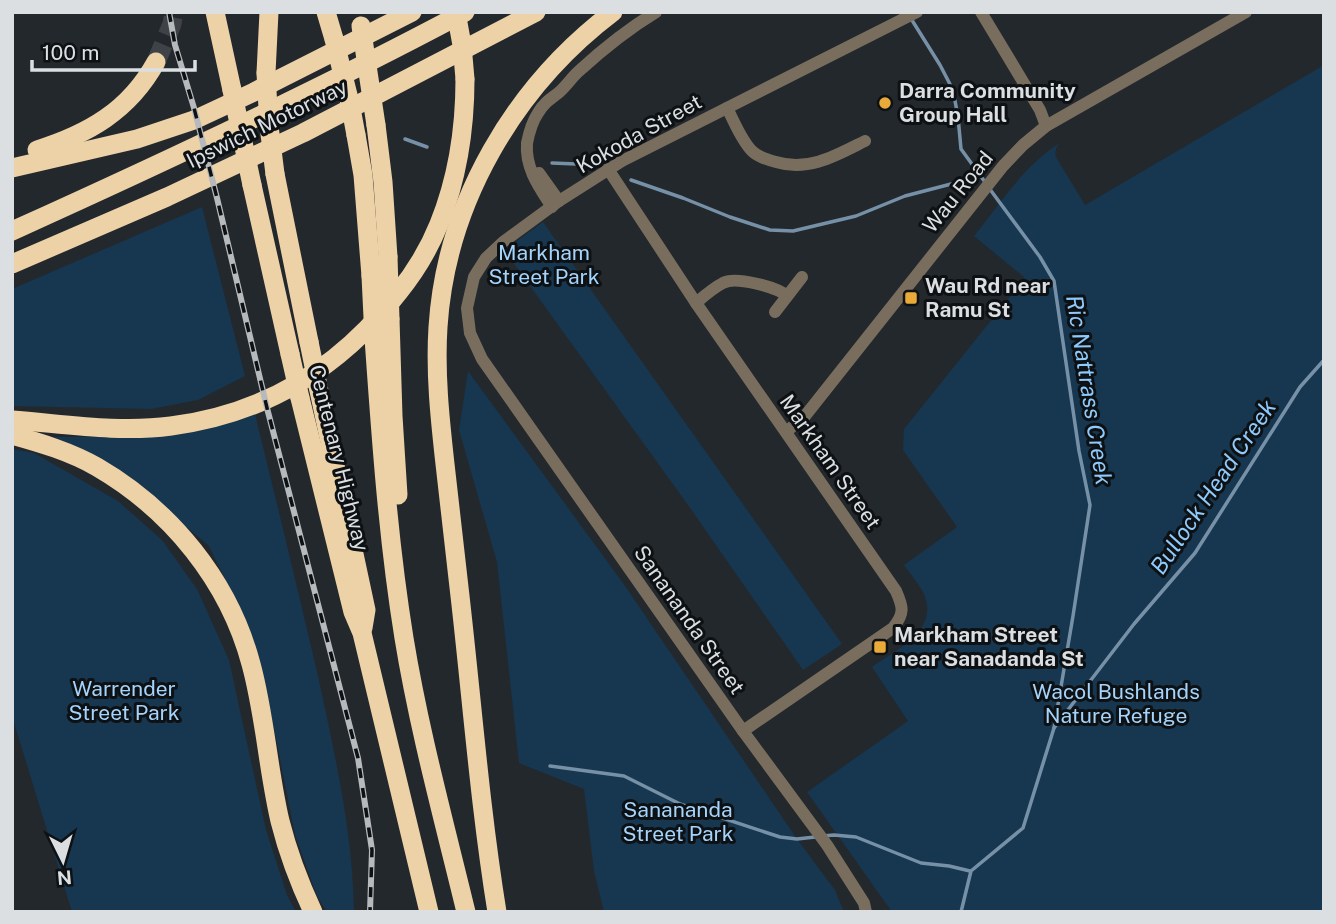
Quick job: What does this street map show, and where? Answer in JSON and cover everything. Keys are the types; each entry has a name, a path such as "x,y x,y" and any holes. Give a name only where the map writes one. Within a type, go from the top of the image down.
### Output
{"highway":[{"name":"Centenary Highway","path":"215,12 300,398 353,612 362,632 429,912"},
{"path":"269,12 266,73 275,174 366,610 362,632"},
{"name":"Centenary Highway","path":"326,12 347,91 364,186 383,467 404,640 419,716 466,912"},
{"path":"12,168 137,139 194,120 412,12"},
{"path":"12,420 130,428 190,423 237,411 262,401 302,380 354,342 390,304 418,266 438,226 454,178 460,154 465,105 462,45 456,12"},
{"name":"Ipswich Motorway","path":"12,231 285,105 465,12"},
{"name":"Ipswich Motorway","path":"12,264 167,197 303,133 536,12"},
{"path":"497,912 439,404 438,340 441,300 462,215 480,172 498,140 528,95 552,66 613,12"},
{"path":"360,19 383,182 388,257 393,416 401,536 393,558"},
{"path":"12,157 71,139 102,121 136,92 156,62"},
{"path":"12,435 75,456 123,484 170,523 218,586 243,638 251,664 288,852 313,912"}],"street":[{"path":"556,204 536,166 534,151 541,122 557,95 576,74 633,26 656,12"},
{"name":"Kokoda Street","path":"482,359 470,333 467,308 474,277 486,258 503,242 608,169 917,12"},
{"path":"981,12 1040,110 1046,126"},
{"name":"Wau Road","path":"786,432 805,416 1003,166 1023,145 1046,126 1246,12"},
{"path":"727,108 752,151 783,164 807,164 827,160 865,141"},
{"name":"Markham Street","path":"608,169 696,303 896,591 902,605 901,618 893,628 743,732"},
{"path":"775,312 802,277"},
{"path":"696,303 723,283 731,281 768,287 787,296"},
{"name":"Sanananda Street","path":"482,359 743,732 827,845 865,907"}],"green space":[{"name":"Wacol Bushlands Nature Refuge","path":"1324,65 1324,912 892,912 807,792 908,721 872,667 914,637 926,617 927,605 923,592 904,565 957,527 903,450 904,429 1025,278 974,236 1035,162 1060,143 1056,157 1085,205"},
{"path":"202,207 245,376 198,400 151,409 12,406 12,289"},
{"name":"Markham Street Park","path":"543,222 842,644 803,670 504,250"},
{"name":"Sanananda Street Park","path":"468,371 623,583 797,839 835,890 844,912 604,912 594,871 584,789 519,763 497,562 459,430"},
{"path":"255,414 332,741 351,855 354,912 327,912 317,896 295,835 268,698 243,616 209,546 148,495 52,437 133,437"},
{"name":"Warrender Street Park","path":"12,449 34,453 118,501 162,540 197,589 229,660 266,830 287,895 296,912 72,912 12,716"}],"waterway":[{"name":"Ric Nattrass Creek","path":"910,17 953,90 961,149 985,182"},
{"path":"405,139 427,147"},
{"path":"552,163 576,164"},
{"path":"631,180 770,230 793,231 856,216 905,196 955,183 978,173"},
{"name":"Ric Nattrass Creek","path":"989,188 1040,257 1054,281 1079,451 1090,505 1054,728"},
{"name":"Bullock Head Creek","path":"961,912 971,871 1023,828 1054,728 1134,624 1195,553 1300,387 1324,360"},
{"path":"550,766 624,776 680,804 780,837 815,837"},
{"path":"823,836 856,837 921,863 970,871"}],"tunnel":[{"path":"156,62 172,24 174,12"}],"railway":[{"path":"169,12 175,45 194,108 267,408 358,758 372,850 370,912"}],"place":[{"name":"Darra Community Group Hall","path":"885,103"},
{"name":"Wau Rd near Ramu St","path":"911,298"},
{"name":"Markham Street near Sanadanda St","path":"880,647"}]}
